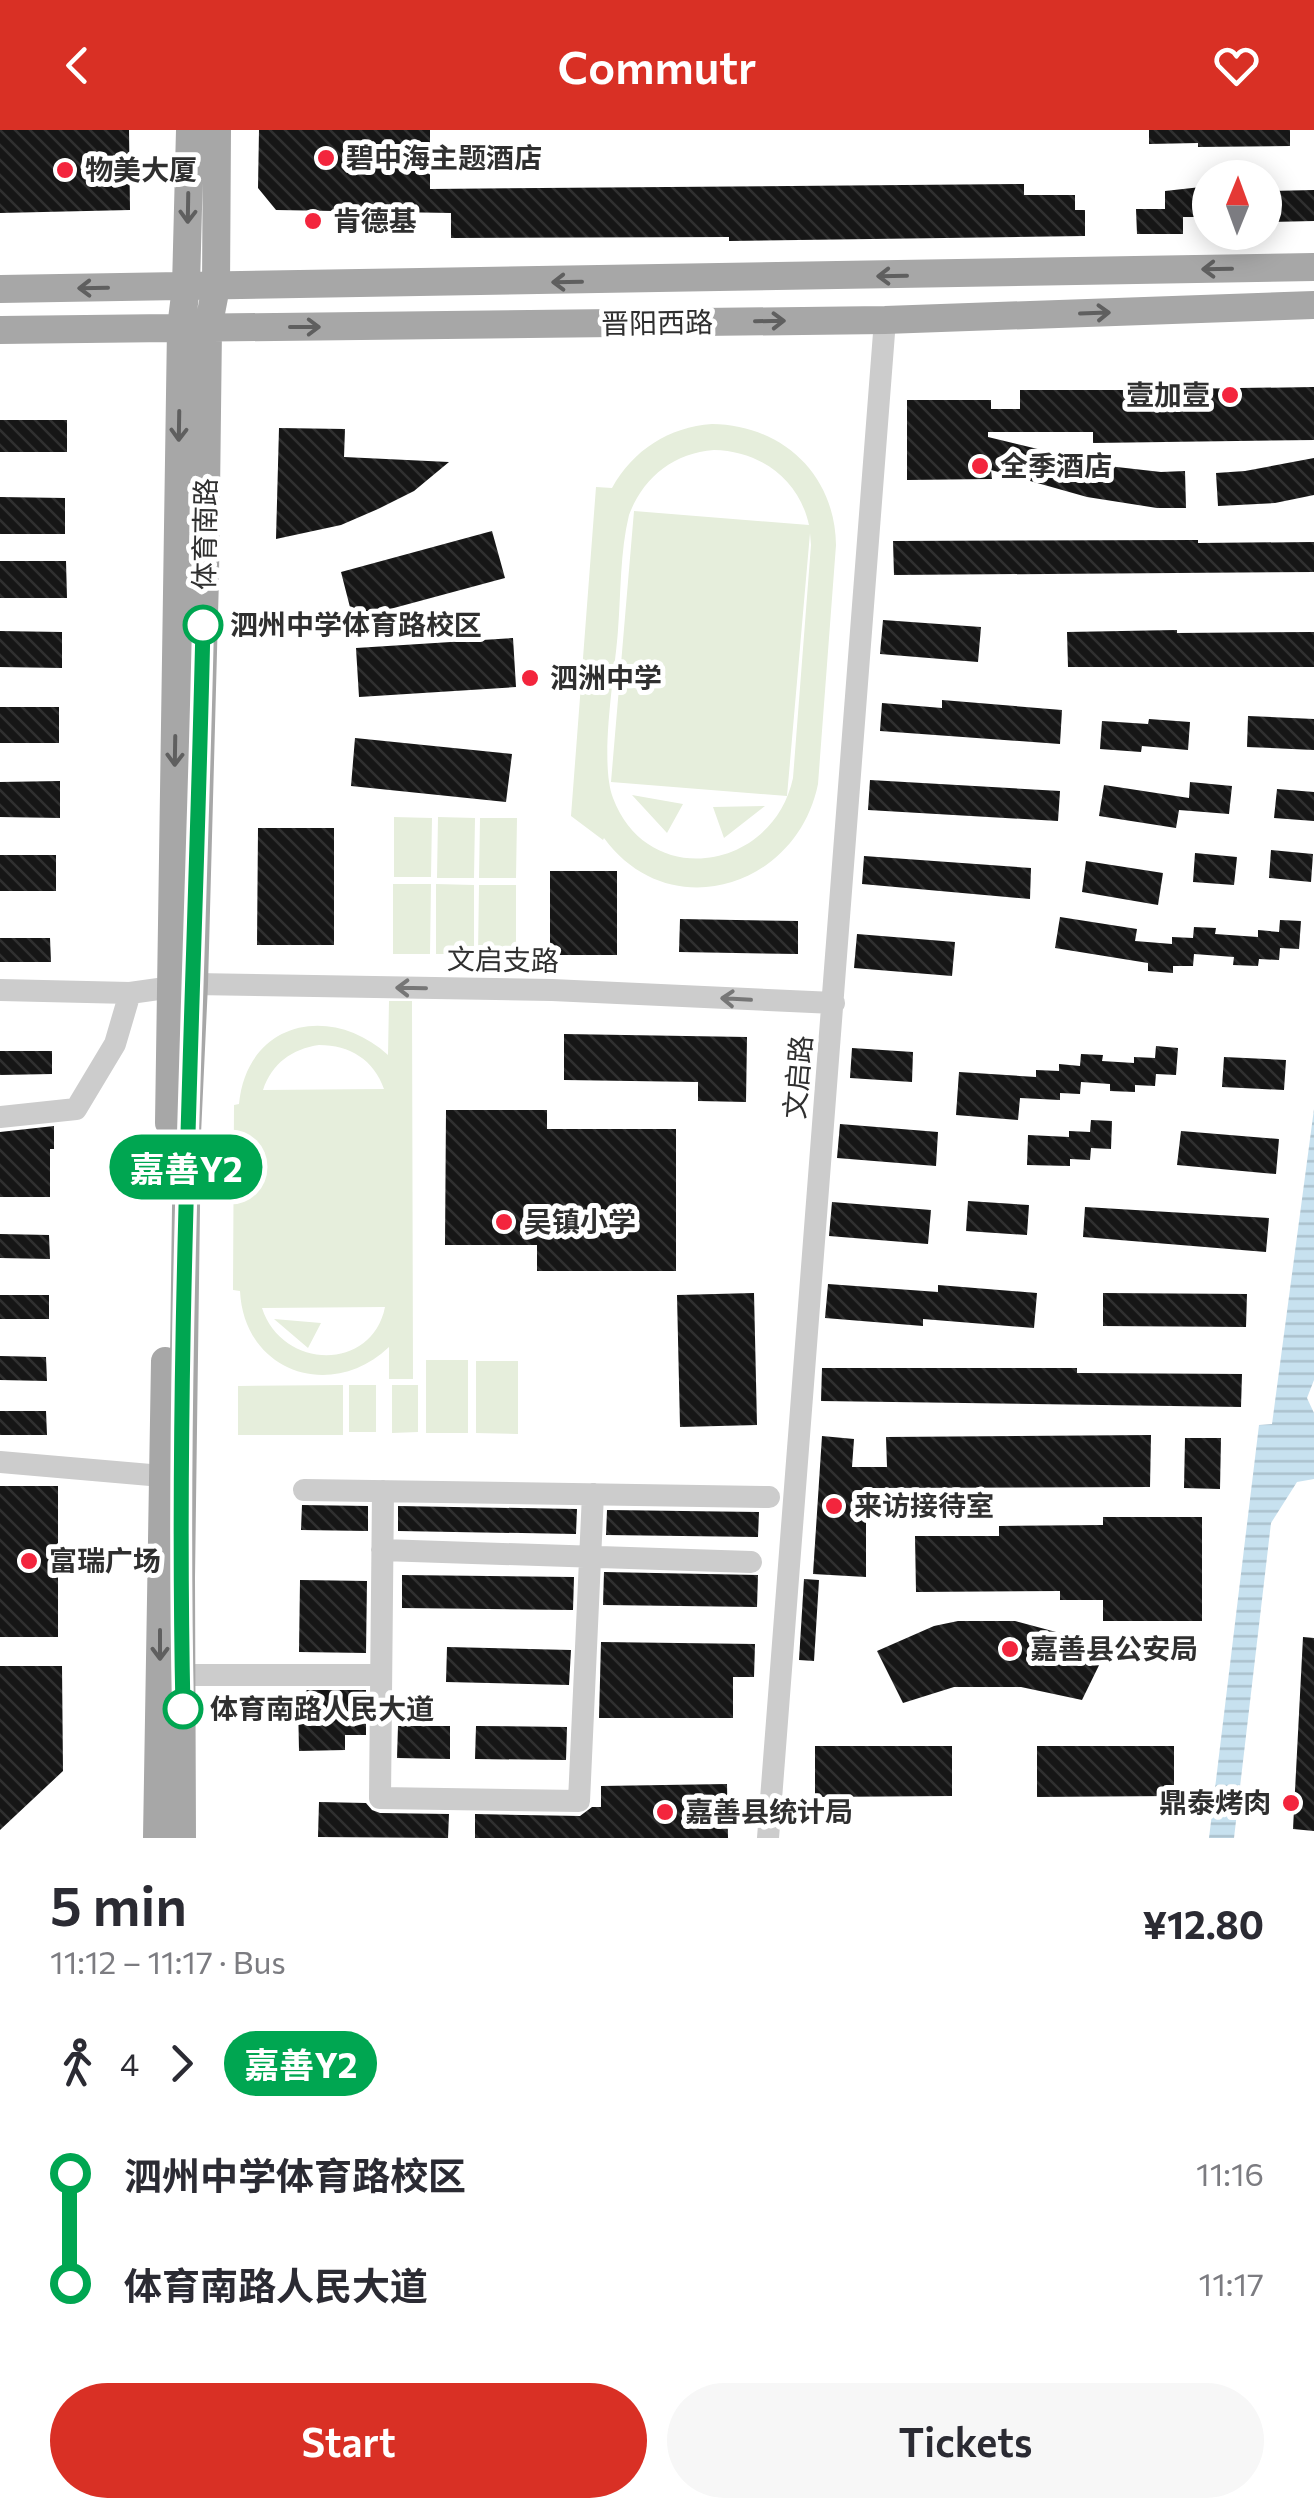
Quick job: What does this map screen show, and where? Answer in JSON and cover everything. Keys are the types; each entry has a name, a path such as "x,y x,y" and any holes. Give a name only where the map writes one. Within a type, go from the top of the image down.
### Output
{"main road":[{"name":"体育南路","path":"158,1838 162,1476 183,986 194,328 186,287 190,130"},
{"name":"体育南路","path":"194,328 216,286 217,130"},
{"name":"晋阳西路","path":"0,289 1314,267"},
{"name":"晋阳西路","path":"0,330 885,320 1314,305"},
{"name":"体育南路","path":"182,1838 187,1134 183,986"}],"street":[{"name":"文启路","path":"768,1838 885,320"},
{"name":"文启支路","path":"0,990 130,993 183,986 552,990 834,1003"},
{"path":"0,1117 76,1109 116,1044 130,993"},
{"path":"0,1462 162,1476"},
{"path":"304,1490 768,1497"},
{"path":"384,1491 380,1798 579,1801 593,1494"},
{"path":"382,1550 751,1562"},
{"path":"182,1675 381,1675"}],"green space":[{"path":"712,424 761,433 800,458 826,496 836,545 818,784 805,820 785,849 758,870 728,883 695,887 662,882 631,865 604,838 571,816 596,487 612,488 630,462 654,443 696,426","holes":["699,452 731,452 762,462 787,481 809,525 634,511 611,782 786,796 781,809 761,833 736,850 709,858 680,857 653,847 630,828 613,798 609,782 609,716 629,515 651,479 673,462","810,533 793,778 787,793"]},
{"path":"632,795 683,804 667,833"},
{"path":"765,806 724,838 713,807"},
{"path":"394,817 432,818 431,877 394,877"},
{"path":"438,817 475,818 474,878 437,878"},
{"path":"480,818 517,818 516,878 479,878"},
{"path":"393,884 431,884 430,954 393,954"},
{"path":"436,884 474,885 474,954 436,954"},
{"path":"479,885 516,885 516,955 478,955"},
{"path":"389,1001 412,1001 413,1379 389,1379 389,1347 366,1364 342,1373 317,1375 294,1370 274,1359 257,1342 245,1319 240,1291 233,1290 234,1105 239,1104 245,1076 258,1054 275,1038 295,1029 342,1029 366,1039 388,1055","holes":["319,1045 359,1056 374,1070 384,1089 263,1090 284,1059","385,1307 377,1328 363,1343 346,1352 326,1355 306,1352 288,1343 272,1328 262,1308"]},
{"path":"274,1319 321,1323 308,1348"},
{"path":"426,1360 468,1360 468,1433 426,1433"},
{"path":"476,1361 518,1361 518,1434 476,1433"},
{"path":"343,1385 343,1435 238,1435 238,1386"},
{"path":"349,1385 376,1385 376,1432 349,1432"},
{"path":"392,1385 418,1385 418,1432 392,1433"}],"water":[{"path":"1314,1109 1314,1380 1307,1398 1314,1413 1314,1479 1297,1482 1271,1523 1234,1838 1209,1838 1259,1425 1272,1424"}],"building":[{"name":"物美大厦","path":"0,130 129,130 130,210 0,213"},
{"path":"259,130 430,130 430,189 1024,184 1024,195 1075,195 1075,210 1085,210 1085,236 729,241 729,237 451,238 451,213 276,210 258,188"},
{"path":"1149,130 1290,130 1290,146 1149,144"},
{"path":"1192,188 1192,217 1183,217 1183,234 1137,234 1136,209 1165,209 1165,191"},
{"path":"1314,190 1314,221 1282,222 1282,191"},
{"path":"1155,380 1175,389 1314,387 1314,440 1093,443 1093,432 988,432 988,437 1046,451 1046,459 1161,472 1185,471 1186,508 1157,508 1087,497 991,470 992,479 907,480 907,400 991,400 991,409 1020,409 1020,390 1131,390"},
{"path":"0,420 67,420 67,452 0,452"},
{"path":"279,428 345,429 344,457 449,462 414,491 378,509 341,525 276,539"},
{"path":"1314,458 1314,495 1275,503 1218,506 1216,473"},
{"path":"0,497 65,498 65,534 0,534"},
{"path":"492,531 505,578 353,619 341,572"},
{"path":"893,541 1314,542 1314,572 894,575"},
{"path":"0,561 66,561 67,598 0,598"},
{"path":"883,620 981,627 978,662 880,654"},
{"path":"0,631 62,632 62,668 0,667"},
{"path":"1067,632 1314,632 1314,667 1068,667"},
{"path":"513,638 516,687 359,697 356,648"},
{"path":"942,700 1062,710 1060,744 880,731 882,703 942,708"},
{"path":"0,707 59,707 59,743 0,743"},
{"path":"1248,716 1314,719 1314,750 1247,747"},
{"path":"1149,719 1190,722 1188,750 1142,746 1141,752 1100,749 1102,721 1148,724"},
{"path":"355,738 512,754 506,802 351,786"},
{"path":"870,780 1060,791 1058,821 868,810"},
{"path":"60,781 60,818 0,817 0,782"},
{"path":"1190,782 1232,786 1229,814 1179,810 1176,828 1099,816 1104,785 1189,798"},
{"path":"1277,789 1314,792 1314,821 1274,818"},
{"path":"258,828 334,828 334,945 257,945"},
{"path":"1271,850 1313,854 1311,882 1269,878"},
{"path":"1195,853 1237,857 1234,885 1193,882"},
{"path":"0,855 56,855 56,891 0,891"},
{"path":"864,856 1031,868 1030,899 862,884"},
{"path":"1086,861 1163,873 1158,905 1082,892"},
{"path":"550,871 617,871 617,955 550,955"},
{"path":"1060,917 1137,929 1135,941 1172,944 1172,937 1193,938 1194,927 1216,928 1215,934 1258,937 1258,930 1279,932 1280,920 1301,921 1299,949 1280,948 1279,960 1259,959 1258,966 1233,965 1234,957 1194,954 1193,966 1173,966 1173,973 1148,971 1148,963 1055,948"},
{"path":"680,919 798,921 798,954 679,952"},
{"path":"857,934 955,942 952,976 854,968"},
{"path":"0,938 50,938 51,962 0,962"},
{"path":"564,1034 747,1037 746,1102 698,1101 698,1082 564,1080"},
{"path":"1156,1046 1178,1048 1176,1075 1156,1074 1155,1086 1135,1085 1135,1092 1110,1091 1110,1084 1081,1082 1080,1094 1060,1093 1060,1100 1020,1098 1018,1120 956,1115 959,1072 1036,1077 1036,1070 1059,1071 1059,1064 1080,1066 1081,1054 1103,1055 1102,1061 1134,1063 1134,1057 1155,1058"},
{"path":"852,1048 913,1052 912,1082 850,1078"},
{"path":"0,1051 52,1051 52,1074 0,1075"},
{"path":"1224,1057 1286,1060 1284,1090 1222,1087"},
{"path":"446,1110 547,1110 547,1129 676,1129 676,1271 537,1271 537,1245 445,1245"},
{"path":"1091,1120 1112,1121 1111,1149 1091,1148 1090,1160 1070,1159 1070,1166 1027,1165 1028,1135 1069,1137 1069,1131 1090,1132"},
{"path":"840,1124 938,1132 936,1166 837,1158"},
{"path":"54,1126 50,1197 0,1197 0,1132"},
{"path":"1181,1131 1279,1139 1276,1174 1177,1165"},
{"path":"968,1201 1029,1205 1027,1235 966,1231"},
{"path":"832,1202 931,1210 928,1244 829,1236"},
{"path":"1085,1207 1269,1218 1266,1252 1083,1237"},
{"path":"0,1234 49,1235 50,1259 0,1258"},
{"path":"828,1284 938,1292 938,1285 1037,1293 1034,1328 923,1319 923,1326 825,1318"},
{"path":"754,1293 757,1425 680,1427 677,1295"},
{"path":"1103,1293 1247,1294 1246,1327 1103,1326"},
{"path":"0,1295 49,1295 49,1319 0,1319"},
{"path":"0,1356 46,1357 47,1381 0,1380"},
{"path":"822,1368 1077,1368 1077,1373 1242,1374 1241,1407 821,1401"},
{"path":"0,1411 46,1411 47,1435 0,1435"},
{"path":"1151,1435 1150,1487 866,1488 866,1577 813,1574 822,1436 854,1439 852,1467 887,1467 886,1437"},
{"path":"1185,1438 1221,1438 1220,1489 1184,1488"},
{"name":"富瑞广场","path":"0,1486 58,1486 58,1637 0,1637"},
{"path":"302,1505 368,1506 368,1531 301,1530"},
{"path":"398,1506 577,1509 576,1534 398,1531"},
{"path":"607,1510 759,1512 758,1537 606,1535"},
{"path":"1103,1517 1202,1517 1202,1621 1103,1621 1103,1600 1060,1600 1060,1591 916,1592 915,1536 999,1536 999,1526 1103,1525"},
{"path":"604,1572 758,1575 757,1607 603,1605"},
{"path":"402,1575 574,1577 573,1610 402,1608"},
{"path":"804,1579 819,1580 814,1661 799,1660"},
{"path":"300,1580 367,1581 366,1653 299,1652"},
{"path":"958,1621 1015,1621 1071,1636 1106,1651 1082,1700 1021,1687 954,1687 903,1703 877,1651 934,1626"},
{"path":"1303,1637 1314,1638 1314,1831 1293,1829"},
{"path":"601,1642 755,1644 754,1677 733,1677 733,1718 599,1718"},
{"path":"447,1647 571,1650 569,1685 446,1682"},
{"path":"0,1666 62,1666 63,1771 0,1830"},
{"path":"307,1690 366,1690 366,1735 345,1735 345,1750 299,1751 298,1700"},
{"path":"398,1726 450,1726 450,1759 397,1758"},
{"path":"476,1726 567,1727 566,1760 475,1759"},
{"path":"815,1746 952,1746 952,1796 815,1797"},
{"path":"1037,1746 1174,1746 1174,1796 1037,1797"},
{"name":"嘉善县统计局","path":"727,1784 728,1838 475,1838 475,1814 580,1816 592,1807 601,1807 601,1786"},
{"path":"319,1802 366,1803 380,1813 449,1814 448,1838 318,1837"}],"bus line":[{"name":"嘉善Y2","path":"183,1709 187,1134 203,625"}],"place":[{"name":"碧中海主题酒店","path":"326,158"},
{"name":"物美大厦","path":"65,170"},
{"name":"肯德基","path":"313,221"},
{"name":"壹加壹","path":"1230,395"},
{"name":"全季酒店","path":"980,466"},
{"name":"泗州中学体育路校区","path":"203,625"},
{"name":"泗洲中学","path":"530,678"},
{"name":"吴镇小学","path":"504,1222"},
{"name":"来访接待室","path":"834,1506"},
{"name":"富瑞广场","path":"29,1561"},
{"name":"嘉善县公安局","path":"1010,1649"},
{"name":"体育南路人民大道","path":"183,1709"},
{"name":"鼎泰烤肉","path":"1291,1803"},
{"name":"嘉善县统计局","path":"665,1812"}]}
